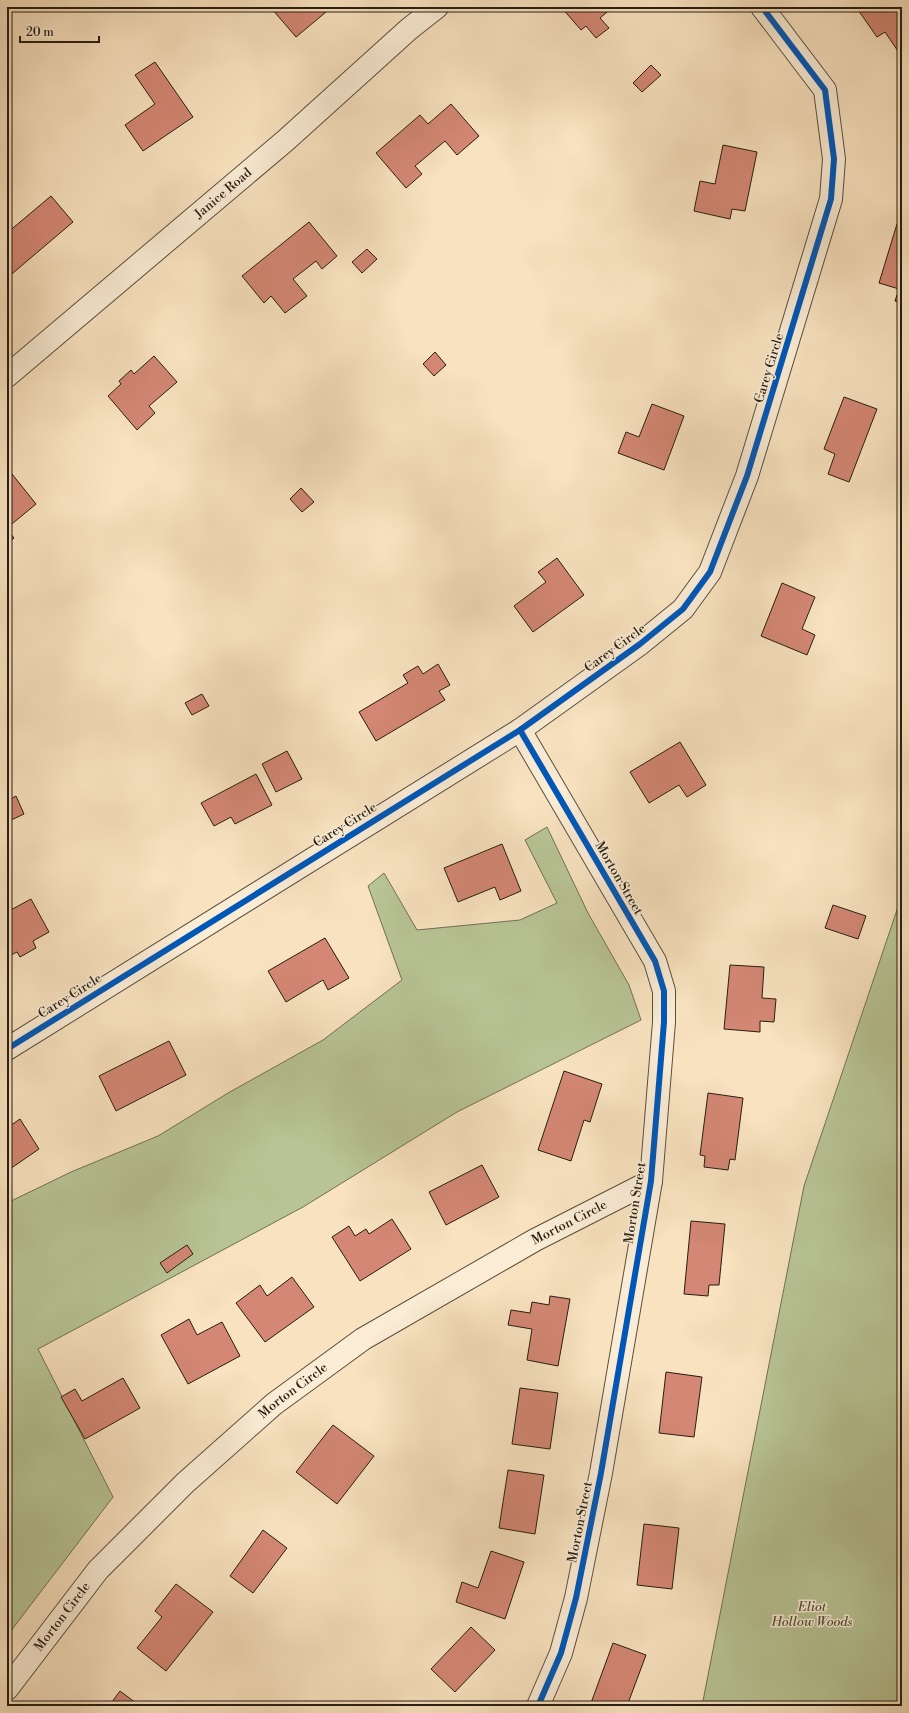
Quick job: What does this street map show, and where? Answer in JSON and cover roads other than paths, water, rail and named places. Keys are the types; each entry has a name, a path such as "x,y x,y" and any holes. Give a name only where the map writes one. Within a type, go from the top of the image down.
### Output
{"street":[{"name":"Janice Road","path":"7,376 285,141 409,29 437,7"},
{"name":"Carey Circle","path":"7,1049 520,730 640,644 683,609 710,572 747,476 831,199 834,159 825,90 762,7"},
{"name":"Morton Street","path":"520,730 655,960 664,991 663,1029 651,1182 601,1473 576,1598 561,1653 538,1706"},
{"name":"Morton Circle","path":"7,1689 98,1570 185,1483 274,1404 363,1339 535,1240 651,1182"}],"park label":[{"name":"Eliot Hollow Woods","path":"812,1614"}]}
